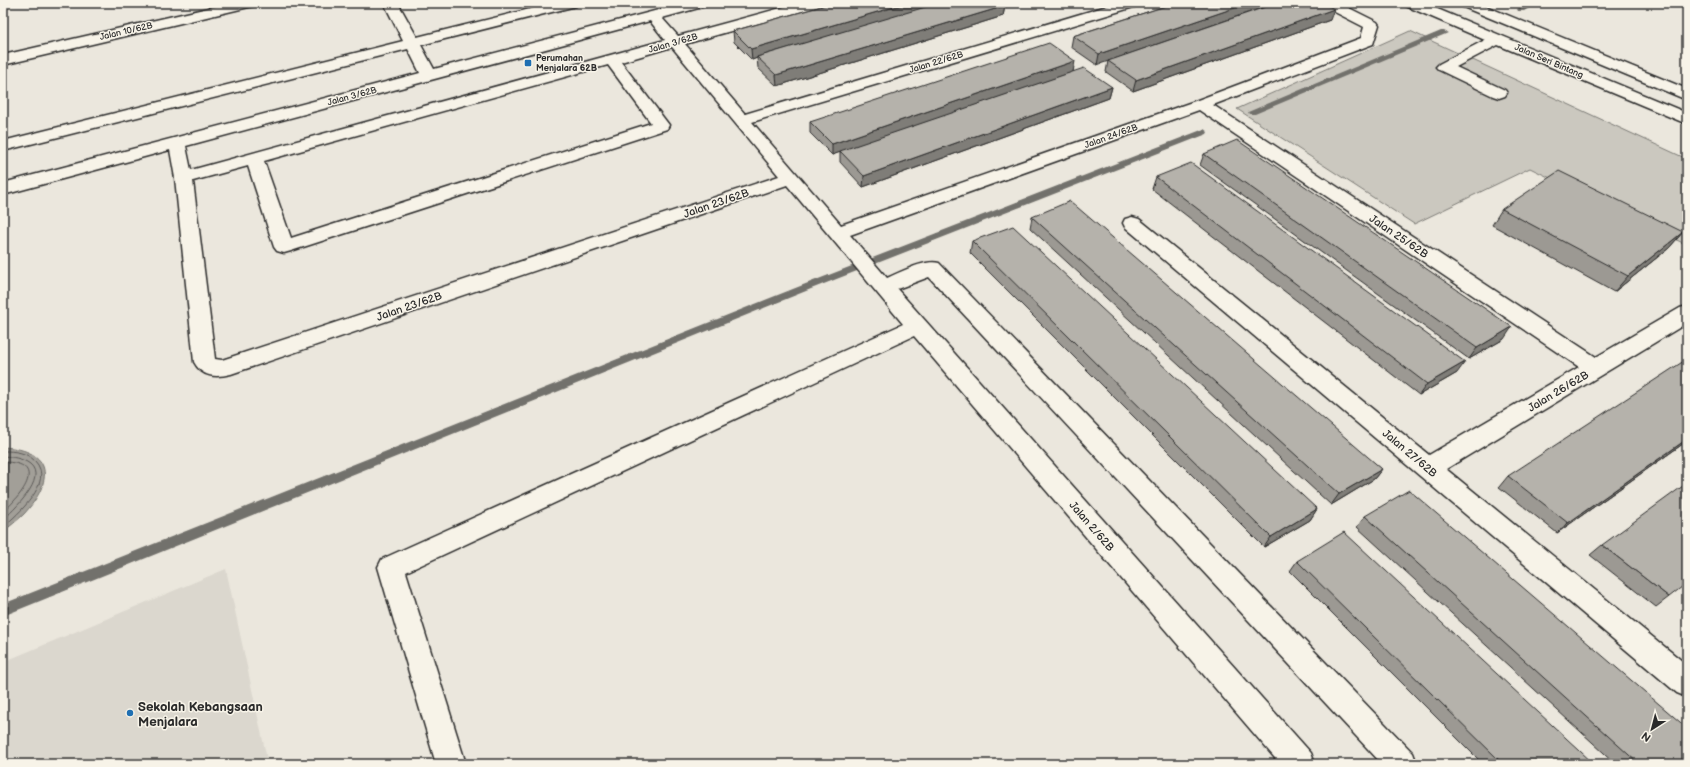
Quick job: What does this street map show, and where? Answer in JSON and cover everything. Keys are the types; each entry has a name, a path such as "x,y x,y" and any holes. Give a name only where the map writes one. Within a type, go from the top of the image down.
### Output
{"street":[{"name":"Jalan 10/62B","path":"3,60 249,3"},
{"path":"391,3 429,75"},
{"path":"3,146 571,3"},
{"name":"Jalan 3/62B","path":"3,189 701,3"},
{"name":"Jalan 3/62B","path":"184,178 676,43 815,3"},
{"name":"Jalan 22/62B","path":"741,120 1132,3"},
{"name":"Jalan 24/62B","path":"837,233 1201,104 1368,41 1372,24 1328,3"},
{"name":"Jalan Seri Bintang","path":"1411,3 1687,118"},
{"name":"Jalan Seri Bintang","path":"1466,3 1687,95"},
{"name":"Jalan 2/62B","path":"653,16 883,287 1300,764"},
{"path":"1498,40 1444,67 1499,93"},
{"path":"254,158 284,247 661,125 612,60"},
{"name":"Jalan 25/62B","path":"1201,104 1596,368"},
{"name":"Jalan 23/62B","path":"177,143 184,178 205,362 211,368 223,368 790,178"},
{"name":"Jalan 27/62B","path":"1132,223 1687,683"},
{"path":"883,287 932,268 1402,764"},
{"name":"Jalan 26/62B","path":"1428,468 1687,313"},
{"path":"451,764 391,567 917,326"}],"shaded area":[{"path":"1410,31 1687,159 1687,245 1530,168 1414,224 1237,109"},
{"name":"Sekolah Kebangsaan Menjalara","path":"226,569 268,764 3,764 3,662"}],"water":[{"path":"3,447 20,449 32,454 40,461 44,469 44,479 41,490 34,502 24,514 3,532"}],"building":[{"path":"833,3 908,3 751,49 733,31"},
{"path":"939,3 1001,3 1005,6 776,75 757,57"},
{"path":"1175,3 1249,3 1099,54 1073,36"},
{"path":"1277,3 1323,3 1334,9 1136,80 1108,61"},
{"path":"1049,43 1075,61 832,144 810,122"},
{"path":"1084,68 1112,87 864,176 840,151"},
{"path":"1237,140 1512,327 1477,348 1204,154"},
{"path":"1191,163 1465,362 1427,384 1156,177"},
{"path":"1559,171 1683,232 1628,276 1502,209"},
{"path":"1070,201 1382,469 1339,494 1032,217"},
{"path":"1013,226 1317,509 1271,537 972,241"},
{"path":"1687,359 1687,439 1568,523 1508,476"},
{"path":"1687,483 1687,583 1669,597 1602,545"},
{"path":"1409,490 1687,728 1687,764 1639,764 1365,516"},
{"path":"1344,532 1594,764 1503,764 1297,561"}],"waterway":[{"path":"1521,9 1534,3"},
{"path":"1252,112 1444,33"},
{"path":"3,610 807,287 1204,132"}],"place":[{"name":"Perumahan Menjalara 62B","path":"528,63"},
{"name":"Sekolah Kebangsaan Menjalara","path":"130,713"}]}
